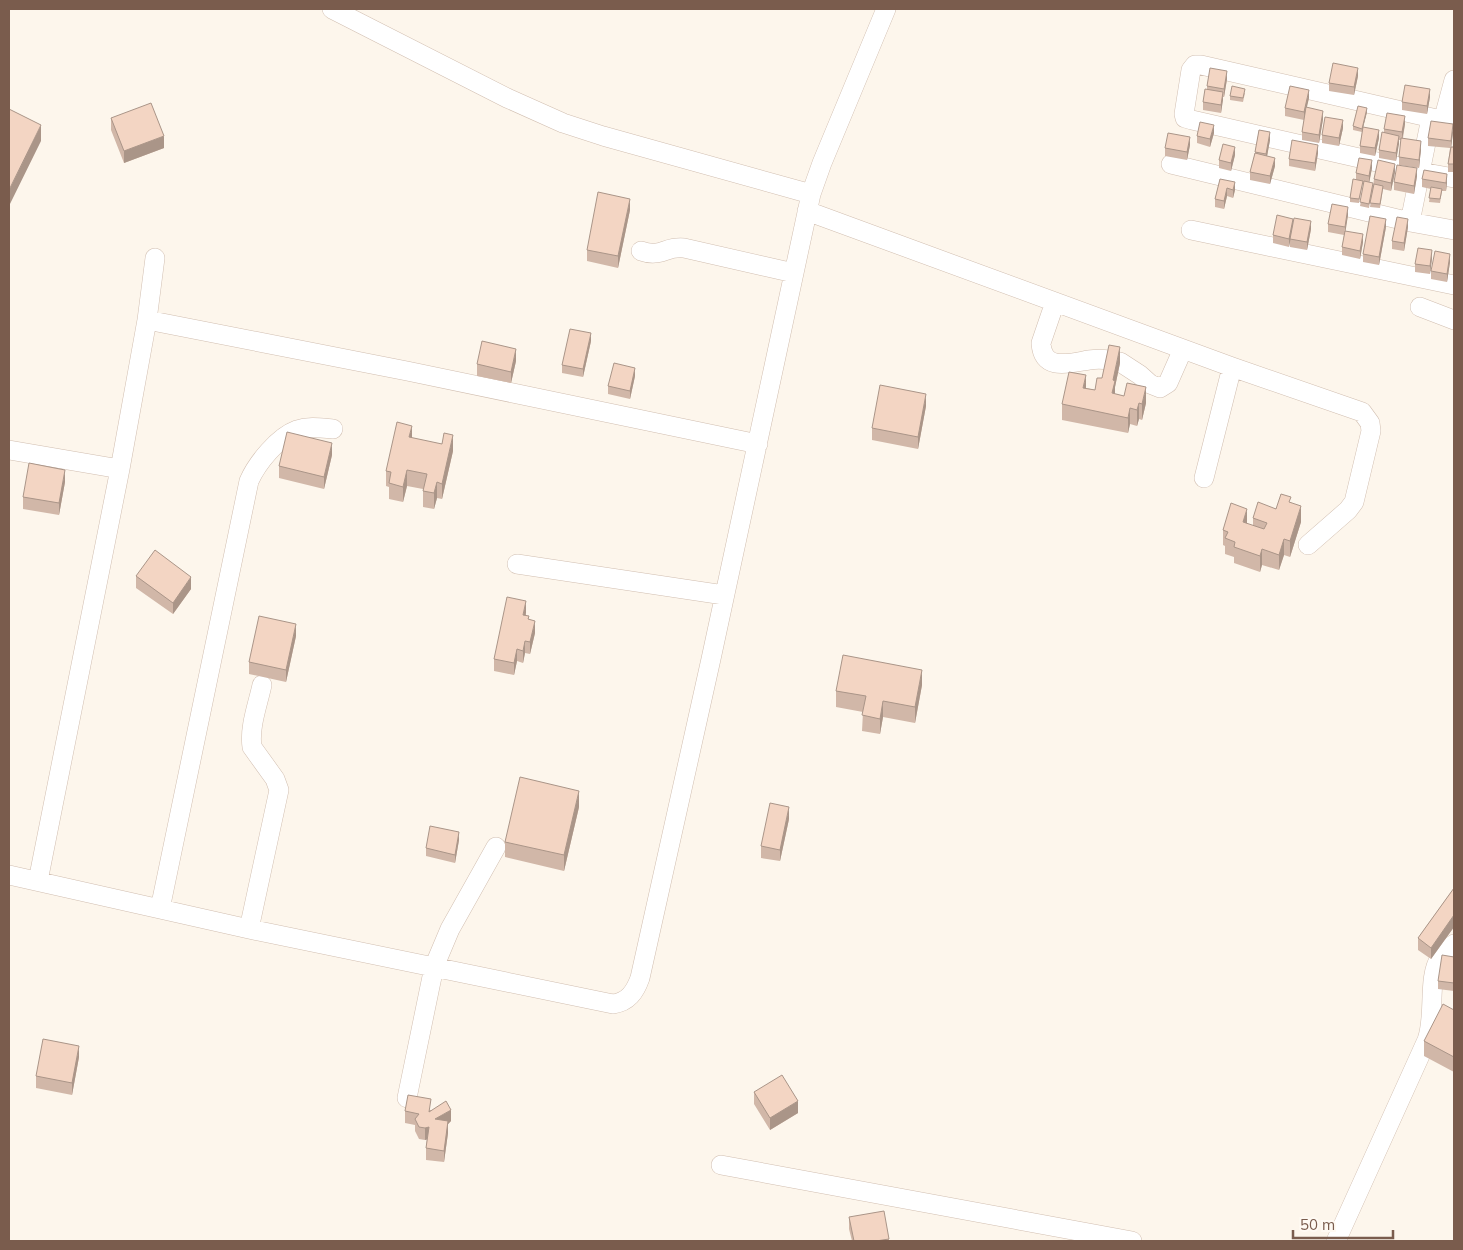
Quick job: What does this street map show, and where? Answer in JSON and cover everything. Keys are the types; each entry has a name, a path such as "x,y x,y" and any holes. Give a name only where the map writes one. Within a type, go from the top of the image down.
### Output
{"street":[{"path":"332,9 508,98 563,123 809,203 1056,302 1232,367 1362,412 1370,422 1371,431 1354,502 1348,510 1308,545"},
{"path":"9,875 249,929 613,1004 624,1001 630,996 640,978 758,444 809,203 822,163 886,9"},
{"path":"1442,121 1201,65 1195,65 1191,70 1184,114 1186,118 1454,178"},
{"path":"1410,222 1421,172 1442,121 1454,80"},
{"path":"1171,164 1410,222 1454,230"},
{"path":"1191,230 1454,285"},
{"path":"641,251 654,254 670,249 684,248 794,273"},
{"path":"38,881 120,469 147,320 155,258"},
{"path":"1056,302 1041,343 1047,359 1053,363 1064,364 1092,360 1115,361 1140,375 1150,384 1160,388 1168,384 1183,349"},
{"path":"1420,307 1454,320"},
{"path":"147,320 407,371 758,444"},
{"path":"1204,478 1232,367"},
{"path":"160,909 249,481 261,460 292,432 308,428 333,429"},
{"path":"9,450 120,469"},
{"path":"517,564 724,595"},
{"path":"249,929 279,790 275,779 252,747 251,742 262,685"},
{"path":"407,1098 434,967 450,929 496,847"},
{"path":"1336,1241 1427,1040 1432,1020 1435,968 1444,952 1454,944"},
{"path":"721,1165 1066,1235 1132,1241"}],"building":[{"path":"1333,63 1358,68 1354,87 1329,83"},
{"path":"1210,68 1227,71 1224,89 1207,86"},
{"path":"1405,85 1430,89 1427,106 1402,102"},
{"path":"1232,86 1245,89 1243,98 1230,96"},
{"path":"1290,86 1309,90 1304,112 1285,108"},
{"path":"1205,89 1223,92 1221,105 1203,102"},
{"path":"151,103 164,136 124,151 111,118"},
{"path":"1358,106 1367,108 1362,129 1353,126"},
{"path":"1306,107 1323,111 1319,135 1302,132"},
{"path":"9,109 41,125 9,190"},
{"path":"1387,113 1405,116 1402,132 1384,129"},
{"path":"1325,117 1343,120 1339,138 1322,135"},
{"path":"1431,121 1453,124 1451,141 1428,138"},
{"path":"1200,122 1214,125 1210,139 1197,136"},
{"path":"1363,127 1379,130 1375,148 1360,146"},
{"path":"1259,130 1270,132 1266,154 1255,152"},
{"path":"1382,132 1399,136 1396,153 1379,150"},
{"path":"1168,133 1190,137 1187,152 1165,148"},
{"path":"1401,138 1421,141 1419,160 1399,157"},
{"path":"1292,140 1318,145 1315,163 1289,159"},
{"path":"1223,144 1235,147 1231,163 1219,160"},
{"path":"1451,147 1454,147 1454,164 1448,164"},
{"path":"1255,153 1275,158 1270,176 1250,172"},
{"path":"1359,158 1372,160 1369,176 1356,173"},
{"path":"1378,160 1395,164 1391,183 1374,179"},
{"path":"1397,165 1417,168 1414,186 1394,182"},
{"path":"1424,170 1447,174 1446,183 1422,179"},
{"path":"1220,179 1235,182 1233,190 1227,188 1224,201 1215,199"},
{"path":"1353,179 1363,181 1359,199 1350,198"},
{"path":"1364,181 1373,183 1369,204 1360,202"},
{"path":"1374,184 1383,186 1380,204 1370,203"},
{"path":"1431,187 1442,189 1440,199 1429,198"},
{"path":"598,192 630,199 618,256 587,250"},
{"path":"1332,204 1348,207 1345,227 1328,224"},
{"path":"1277,215 1293,219 1289,239 1273,235"},
{"path":"1370,216 1386,219 1379,257 1363,254"},
{"path":"1397,217 1408,219 1404,243 1392,241"},
{"path":"1294,218 1311,221 1307,242 1290,239"},
{"path":"1345,231 1363,234 1360,251 1342,247"},
{"path":"1418,248 1432,250 1430,266 1415,264"},
{"path":"1435,251 1450,254 1447,274 1431,271"},
{"path":"570,329 591,333 583,369 562,365"},
{"path":"482,341 516,349 511,372 477,364"},
{"path":"1109,345 1120,347 1112,393 1124,396 1127,383 1146,387 1142,404 1139,403 1137,410 1130,408 1128,418 1062,404 1069,372 1086,375 1083,388 1095,390 1097,378 1102,378"},
{"path":"614,363 635,368 630,391 608,386"},
{"path":"880,385 926,394 918,437 872,428"},
{"path":"397,422 412,426 409,437 442,444 444,433 453,435 442,484 437,482 434,493 423,491 427,474 407,470 403,487 389,483 391,472 386,471"},
{"path":"287,432 332,443 324,477 279,466"},
{"path":"29,463 65,470 59,503 23,497"},
{"path":"1281,494 1291,497 1289,502 1301,506 1290,541 1284,539 1279,555 1262,549 1260,556 1234,547 1235,542 1225,538 1228,532 1223,530 1231,503 1247,509 1243,522 1264,529 1267,523 1253,518 1258,502 1276,509"},
{"path":"155,550 191,577 173,603 136,576"},
{"path":"507,597 526,601 523,615 529,616 528,619 535,621 530,642 525,641 523,651 517,649 514,663 494,659"},
{"path":"259,616 296,624 286,670 249,662"},
{"path":"843,655 922,670 915,707 883,701 880,719 862,715 866,696 836,691"},
{"path":"520,777 579,791 564,855 505,842"},
{"path":"770,803 789,807 780,850 761,846"},
{"path":"430,826 459,832 455,855 426,848"},
{"path":"1454,888 1454,915 1431,948 1418,938"},
{"path":"1442,955 1454,957 1454,983 1438,981"},
{"path":"1443,1004 1454,1010 1454,1057 1424,1041"},
{"path":"43,1039 79,1046 72,1083 36,1076"},
{"path":"782,1075 798,1101 770,1118 754,1092"},
{"path":"408,1095 431,1099 429,1112 446,1101 451,1110 435,1119 448,1121 444,1151 426,1148 429,1127 419,1127 415,1119 419,1114 405,1111"},
{"path":"884,1211 889,1239 854,1241 849,1217"}]}
